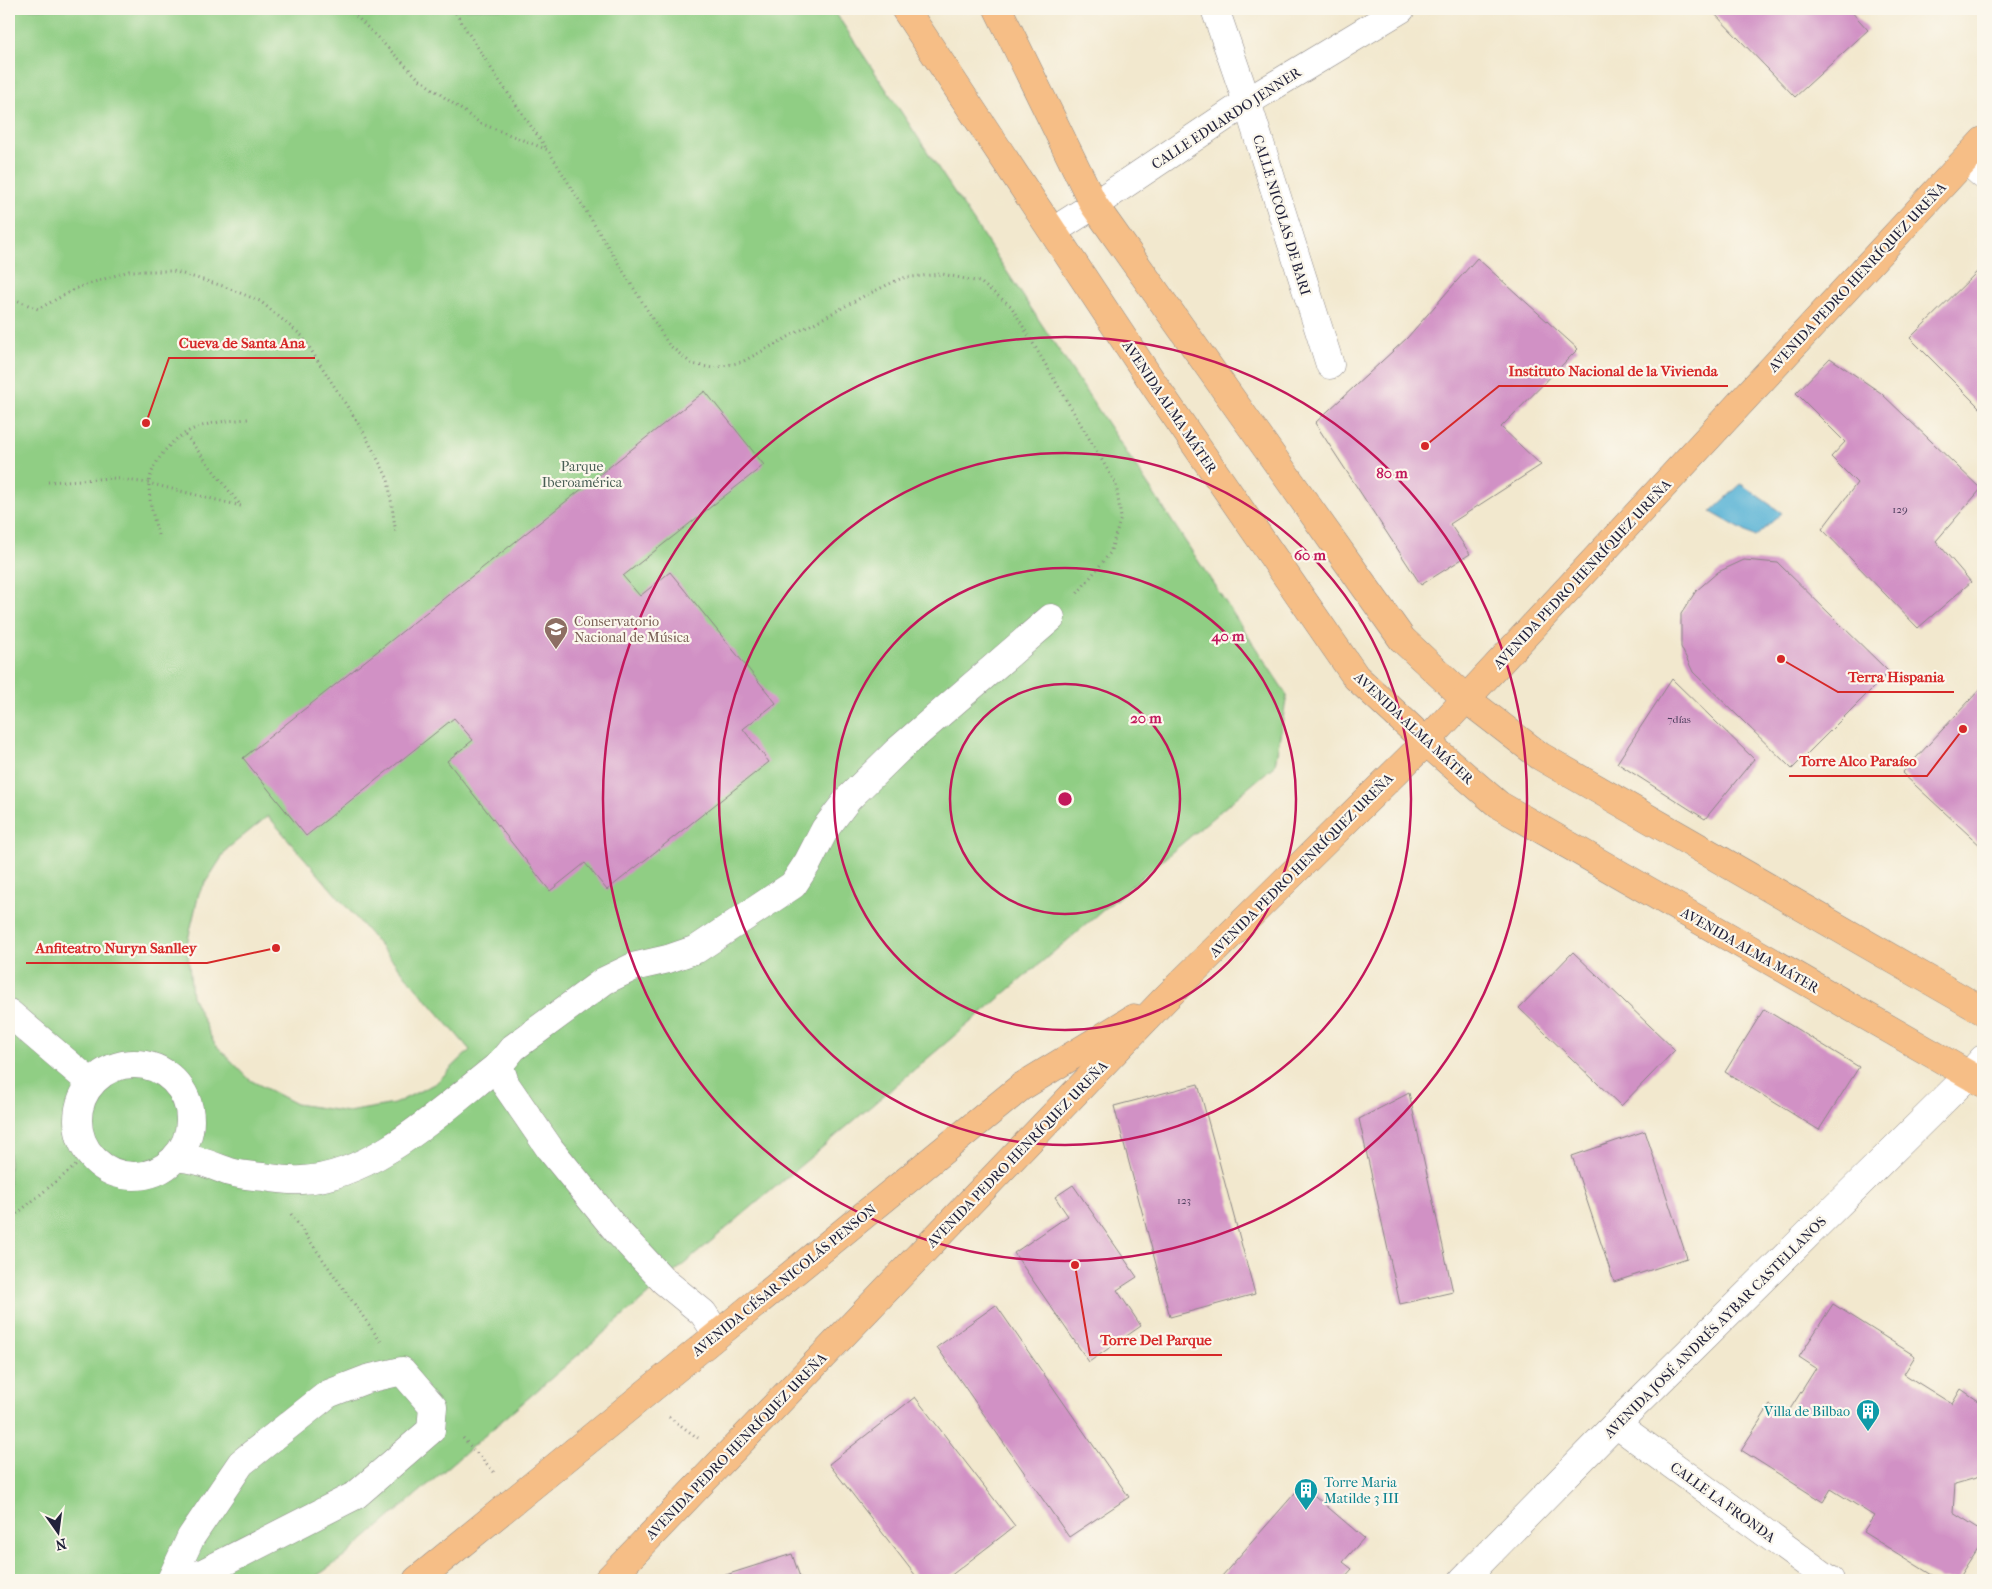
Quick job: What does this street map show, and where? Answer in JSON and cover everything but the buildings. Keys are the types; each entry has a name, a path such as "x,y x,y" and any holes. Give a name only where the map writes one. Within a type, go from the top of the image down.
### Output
{"main road":[{"name":"AVENIDA ALMA MÁTER","path":"905,9 1157,389 1356,676 1426,742 1499,805 1978,1073"},
{"path":"998,9 1094,205 1402,639 1465,698 1540,756 1983,1011"},
{"name":"AVENIDA PEDRO HENRÍQUEZ UREÑA","path":"608,1580 1165,999 1426,742 1465,698 1977,158"},
{"name":"AVENIDA CÉSAR NICOLÁS PENSON","path":"417,1580 1021,1087 1165,999"}],"street":[{"name":"CALLE NICOLAS DE BARI","path":"1215,9 1247,102 1330,365"},
{"name":"CALLE EDUARDO JENNER","path":"1053,231 1247,102 1402,9"},
{"path":"176,1157 206,1162 232,1172 302,1180 333,1175 360,1165 409,1136 499,1064 513,1048 604,981 633,967 668,959 697,949 792,885 808,862 825,829 848,799 897,751 1051,618"},
{"path":"9,1013 91,1083"},
{"path":"130,1064 152,1066 171,1077 185,1095 190,1116 187,1138 176,1157 163,1167 148,1174 116,1173 102,1166 90,1154 82,1141 78,1126 78,1111 91,1083 109,1070 130,1064"},
{"path":"499,1064 506,1084 550,1149 617,1231 664,1281 703,1313 717,1334"},
{"name":"AVENIDA JOSÉ ANDRÉS AYBAR CASTELLANOS","path":"1463,1580 1616,1424 1978,1073"},
{"path":"171,1580 191,1537 241,1463 328,1394 367,1379 402,1371 433,1407 431,1430 356,1495 189,1580"},
{"name":"CALLE LA FRONDA","path":"1616,1424 1830,1580"}],"path":[{"path":"349,9 419,79 480,123 548,150"},
{"path":"453,9 496,76 548,150 669,346 692,364 713,368 742,362 864,296 902,278 942,274 980,282 1011,306 1116,484 1121,518 1110,554 1080,592 1051,618"},
{"path":"9,297 38,309 79,287 129,271 174,272 223,286 260,301 302,336 363,431 388,479 396,534"},
{"path":"158,535 150,507 148,483 156,463 170,443 190,429 217,422 248,419"},
{"path":"48,482 112,478 148,483 241,506 184,433"},
{"path":"9,1220 90,1154"},
{"path":"264,1177 402,1371"},
{"path":"641,1396 725,1458"},
{"path":"433,1407 518,1498"}],"green space":[{"name":"Parque Iberoamérica","path":"9,9 833,9 1287,695 1275,765 664,1281 344,1557 311,1580 9,1580","holes":["268,816 470,1050 436,1083 394,1104 348,1112 296,1104 250,1080 214,1043 192,996 187,944 199,893 227,849"]}],"water":[{"path":"1741,484 1782,513 1755,537 1711,512"}],"place":[{"name":"Cueva de Santa Ana","path":"146,423"},
{"name":"Instituto Nacional de la Vivienda","path":"1425,446"},
{"name":"Conservatorio Nacional de Música","path":"556,650"},
{"name":"Terra Hispania","path":"1781,659"},
{"name":"Torre Alco Paraíso","path":"1963,729"},
{"name":"Anfiteatro Nuryn Sanlley","path":"276,948"},
{"name":"Torre Del Parque","path":"1075,1265"},
{"name":"Villa de Bilbao","path":"1868,1432"},
{"name":"Torre Maria Matilde 3 III","path":"1306,1511"}]}
